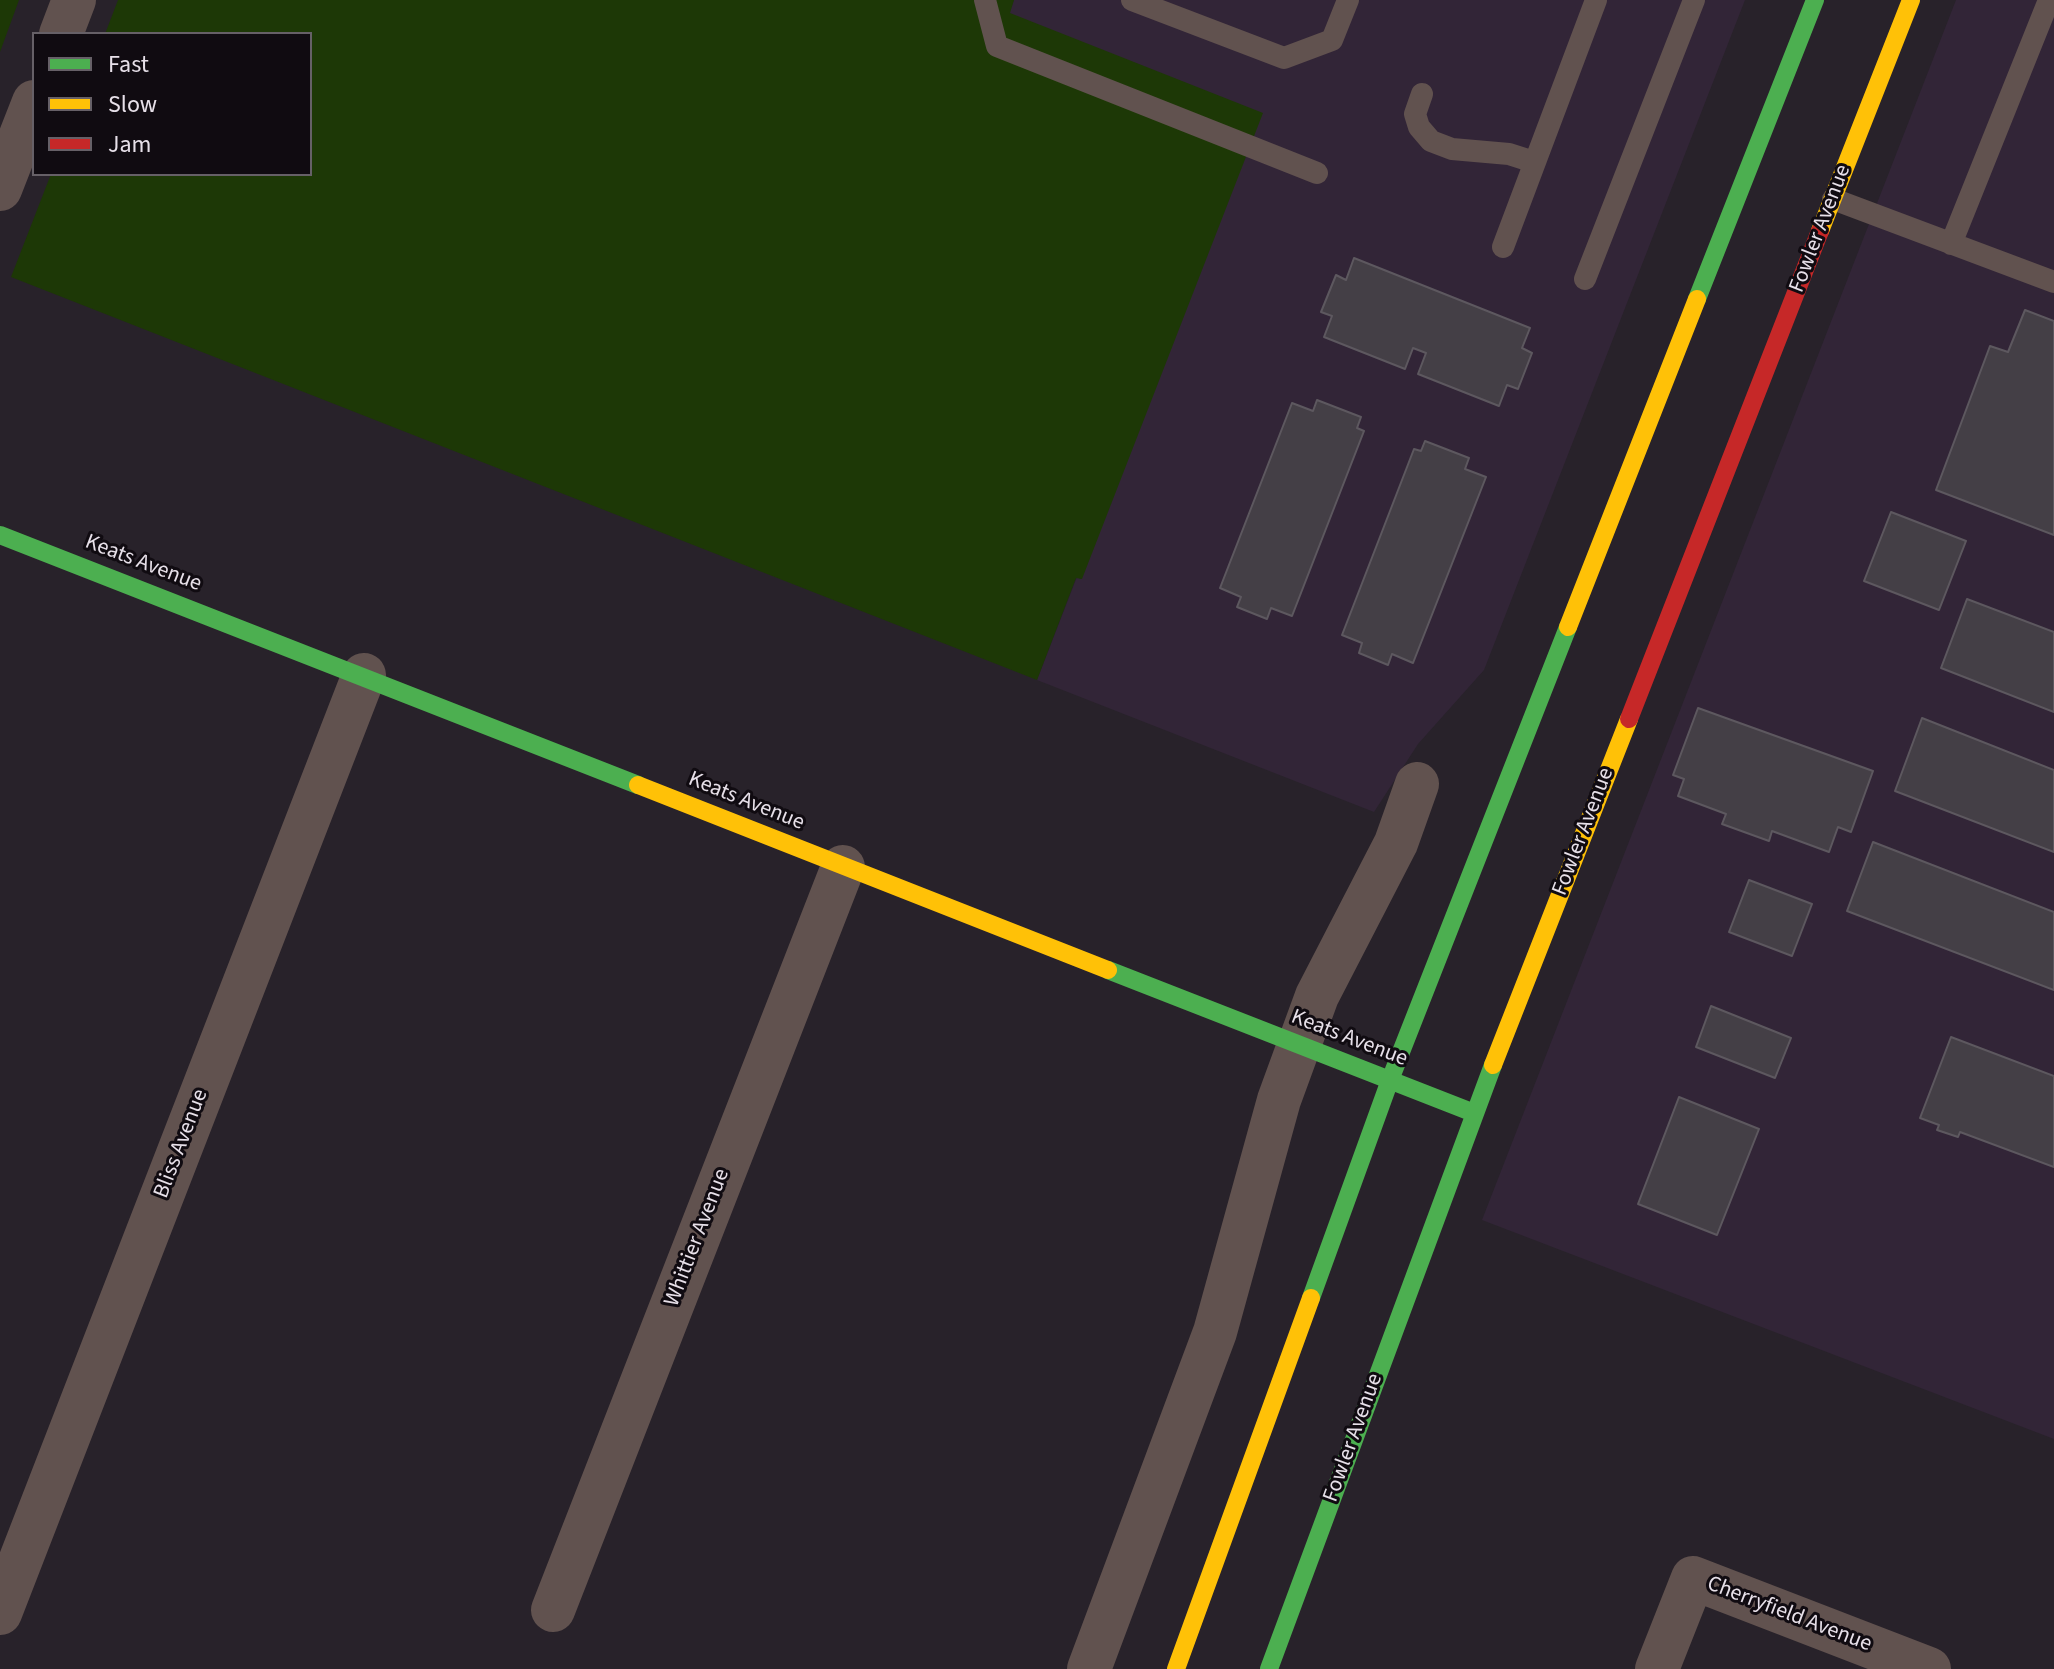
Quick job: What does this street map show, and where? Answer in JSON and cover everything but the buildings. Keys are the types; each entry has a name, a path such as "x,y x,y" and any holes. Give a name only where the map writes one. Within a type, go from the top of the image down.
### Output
{"main road":[{"path":"1176,1669 1390,1080 1815,0"},
{"name":"Fowler Avenue","path":"1269,1669 1474,1113 1911,0"},
{"name":"Keats Avenue","path":"0,535 364,675 843,867 1474,1113"}],"street":[{"path":"62,32 74,0"},
{"path":"0,189 32,107"},
{"name":"Bliss Avenue","path":"0,1613 364,675"},
{"path":"1089,1669 1215,1332 1279,1100 1317,996 1396,843 1417,784"},
{"name":"Whittier Avenue","path":"553,1610 843,867"},
{"name":"Cherryfield Avenue","path":"1657,1669 1693,1578 1929,1669"}],"lane":[{"path":"985,0 997,46 1317,173"},
{"path":"1132,0 1284,58 1332,40 1348,0"},
{"path":"1503,247 1596,0"},
{"path":"1585,279 1694,0"},
{"path":"1951,244 2049,0"},
{"path":"1422,94 1415,114 1419,127 1431,141 1452,149 1509,154 1534,162"},
{"path":"1833,199 2054,282"}],"shaded area":[{"path":"1014,0 1745,0 1484,670 1418,744 1374,812 1037,680 1077,577 1081,579 1009,13"},
{"path":"1956,0 2054,0 2054,1439 1482,1220"}],"green space":[{"path":"0,0 19,0 0,52"},
{"path":"118,0 1014,0 1010,13 1263,113 1082,579 1076,578 1037,680 11,277 50,176 312,176 312,32 106,32"}],"traffic: fast":[{"path":"1697,299 1815,0"},
{"path":"0,535 638,785"},
{"path":"1311,1298 1390,1080 1568,627"},
{"path":"1108,970 1474,1113"},
{"path":"1269,1669 1493,1065"}],"traffic: slow":[{"path":"1820,231 1911,0"},
{"path":"1568,627 1697,299"},
{"path":"1493,1065 1629,719"},
{"path":"638,785 1108,970"},
{"path":"1176,1669 1311,1298"}],"traffic: jam":[{"path":"1629,719 1820,231"}]}
